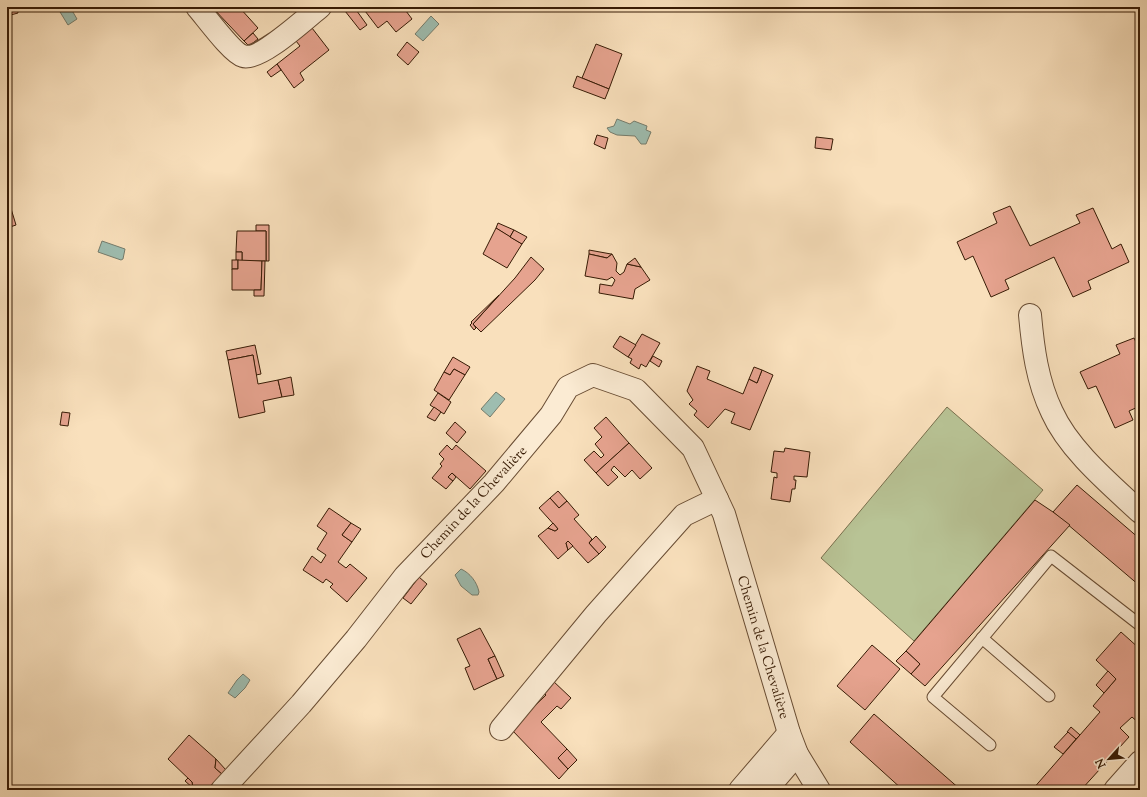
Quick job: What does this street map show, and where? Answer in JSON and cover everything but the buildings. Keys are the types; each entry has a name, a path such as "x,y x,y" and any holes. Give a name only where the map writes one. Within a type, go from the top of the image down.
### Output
{"street":[{"path":"197,7 232,47 243,56 251,57 262,51 320,7"},
{"path":"1030,315 1035,357 1042,389 1052,413 1064,434 1096,471 1140,512"},
{"name":"Chemin de la Chevalière","path":"222,790 301,704 356,639 405,576 494,483 550,415 568,387 593,375 636,390 693,448 724,514 789,733 797,754 819,790"},
{"path":"501,729 596,614 684,515 717,499"},
{"path":"740,790 789,733"},
{"path":"766,790 797,754"},
{"path":"1115,790 1140,762"}],"lane":[{"path":"990,745 933,697 1051,556 1140,625"},
{"path":"982,638 1049,696"}],"green space":[{"path":"947,407 1043,490 914,641 821,558"}],"shaded area":[{"path":"57,7 70,7 77,19 68,25"},
{"path":"431,16 439,24 423,41 415,34"},
{"path":"617,119 630,124 634,121 647,126 646,130 651,132 646,144 641,144 635,136 617,135 610,132 607,128 614,126"},
{"path":"102,241 125,249 123,259 121,260 98,252"},
{"path":"496,392 505,399 490,417 481,409"},
{"path":"461,569 470,575 475,581 479,592 478,595 472,595 461,586 455,575"},
{"path":"243,674 250,680 245,688 235,698 228,693"}]}
